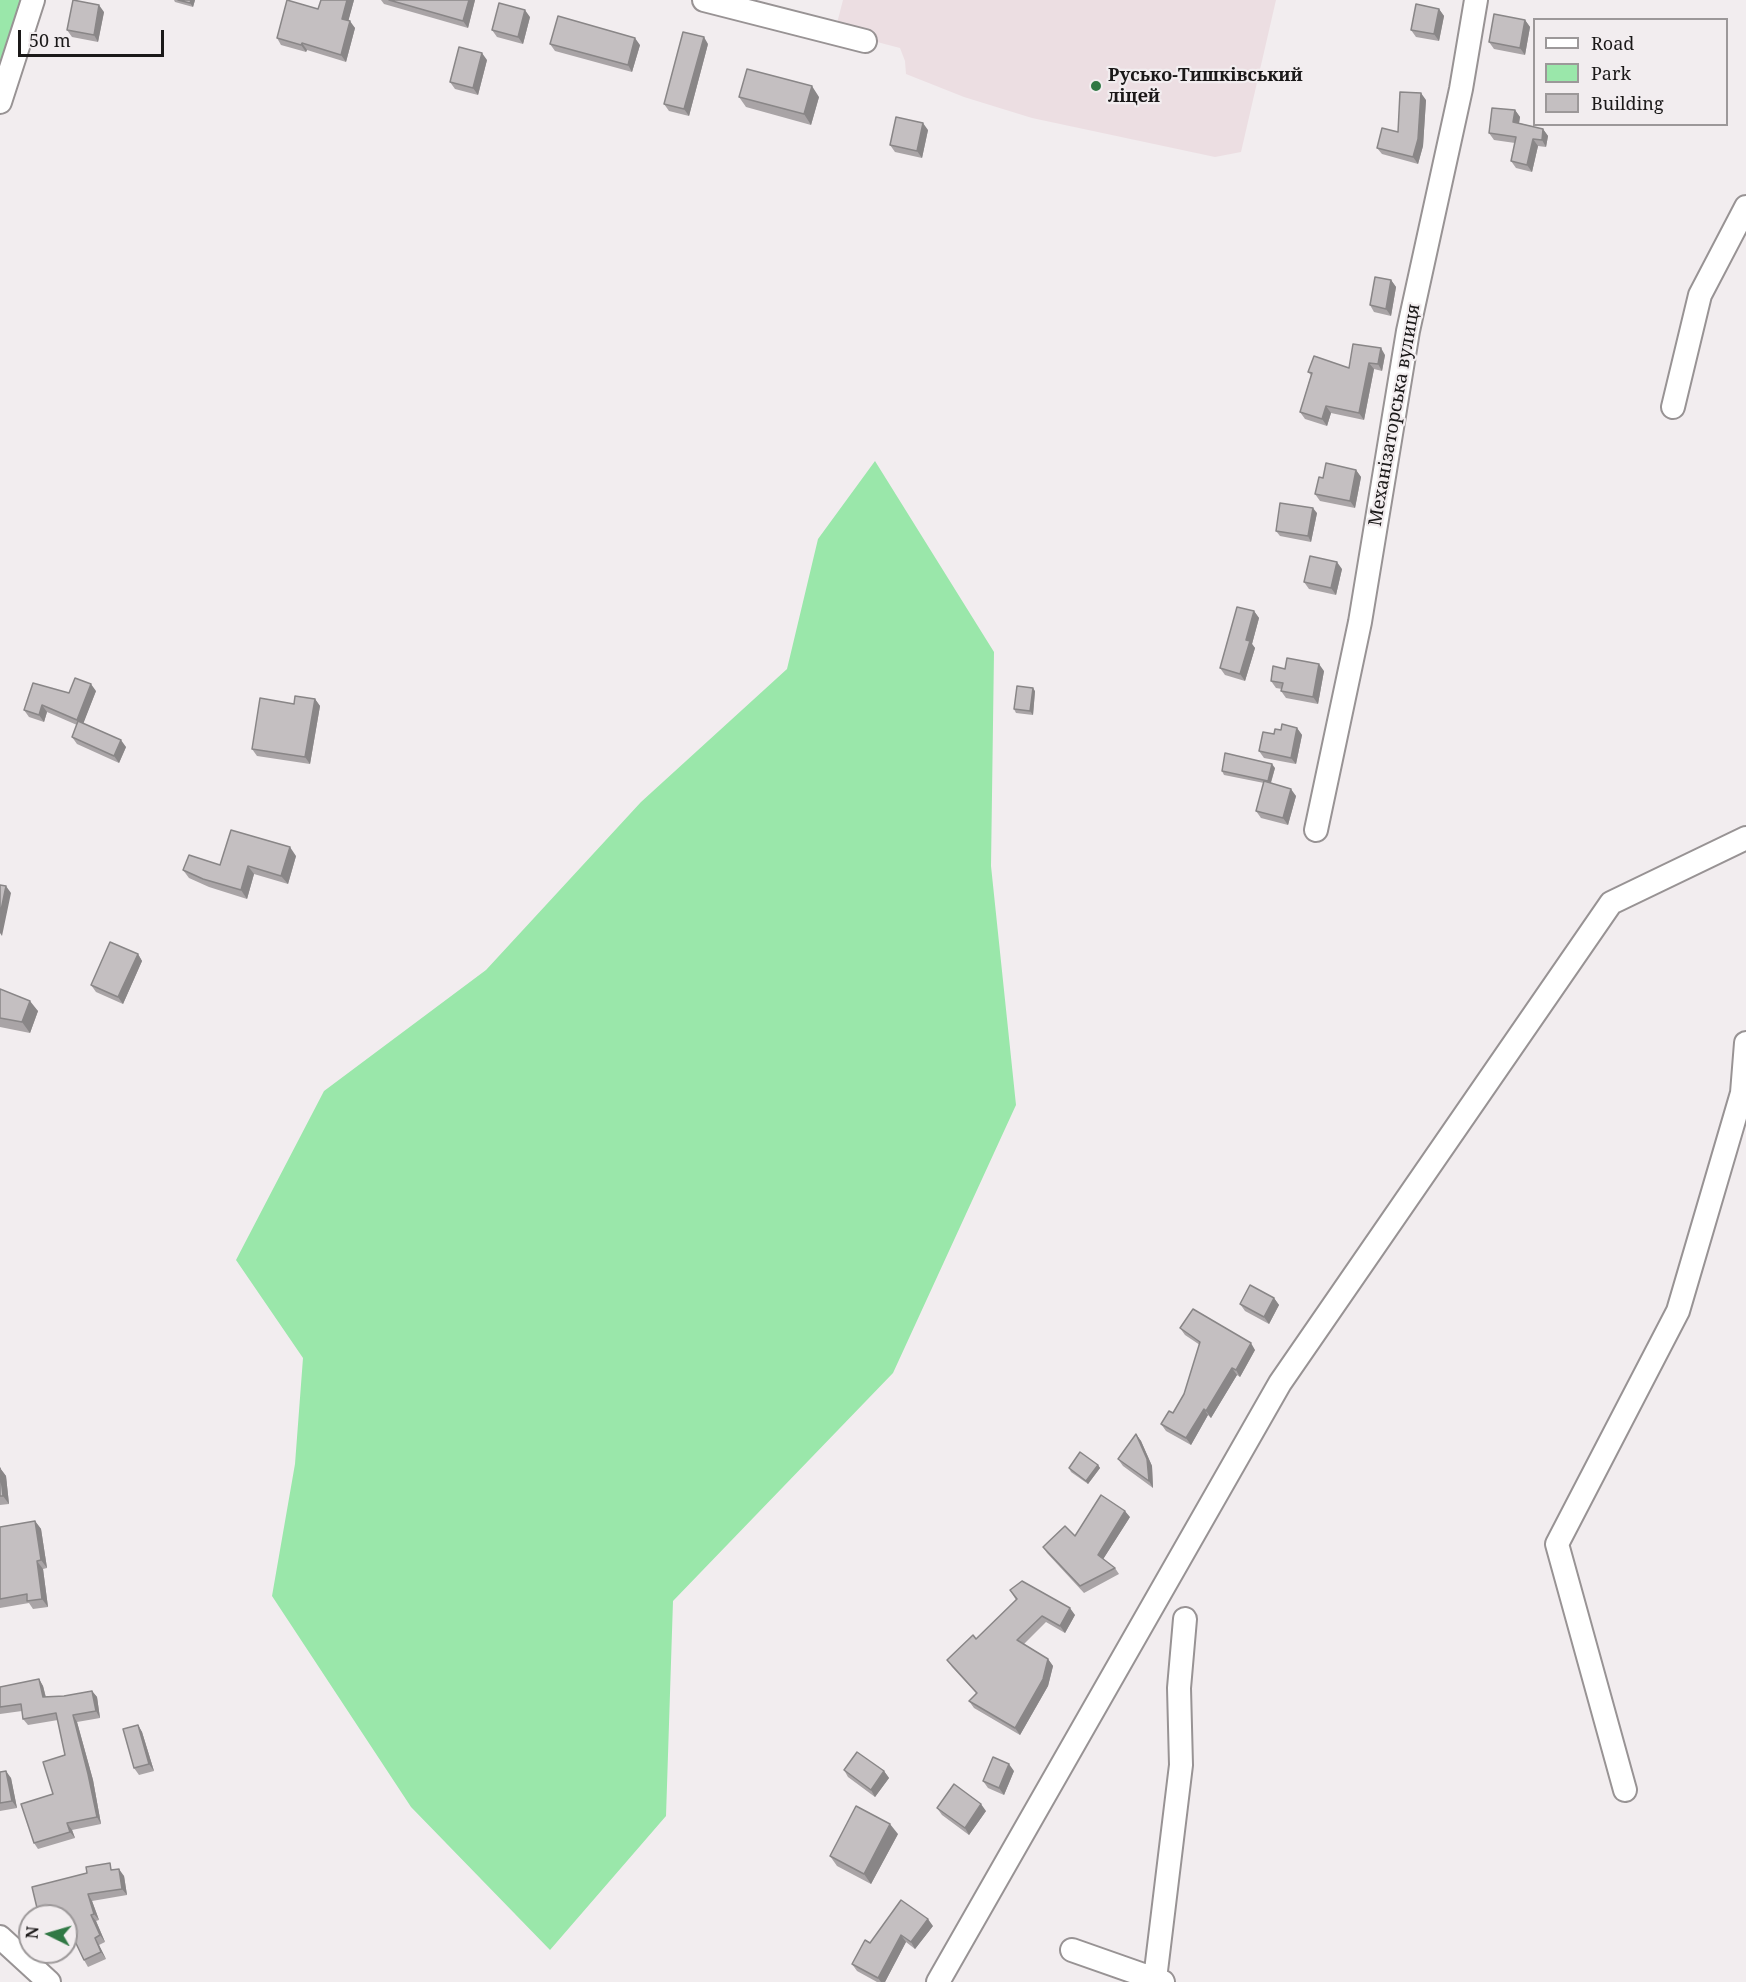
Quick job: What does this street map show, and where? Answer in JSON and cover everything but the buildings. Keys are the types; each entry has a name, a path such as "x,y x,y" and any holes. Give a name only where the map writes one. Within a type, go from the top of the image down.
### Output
{"street":[{"path":"0,102 33,0"},
{"path":"704,0 865,41"},
{"name":"Механізаторська вулиця","path":"1316,830 1360,622 1408,331 1461,89 1476,0"},
{"path":"1672,407 1700,294 1746,207"},
{"path":"938,1982 1280,1383 1611,903 1746,838"},
{"path":"1625,1790 1557,1544 1678,1311 1742,1093 1746,1043"},
{"path":"1072,1950 1159,1981 1181,1765 1179,1688 1185,1619"},
{"path":"0,1937 49,1982"}],"shaded area":[{"name":"Русько-Тишківський ліцей","path":"843,0 1276,0 1241,152 1215,157 1032,118 964,97 906,74 905,61 900,48 835,31"}],"green space":[{"path":"0,0 22,0 0,69"},
{"path":"875,461 994,652 991,866 1016,1105 893,1373 673,1601 666,1816 550,1950 411,1807 272,1596 295,1464 303,1358 236,1260 324,1091 486,970 641,802 787,669 818,539"}],"place":[{"name":"Русько-Тишківський ліцей","path":"1096,86"}]}
